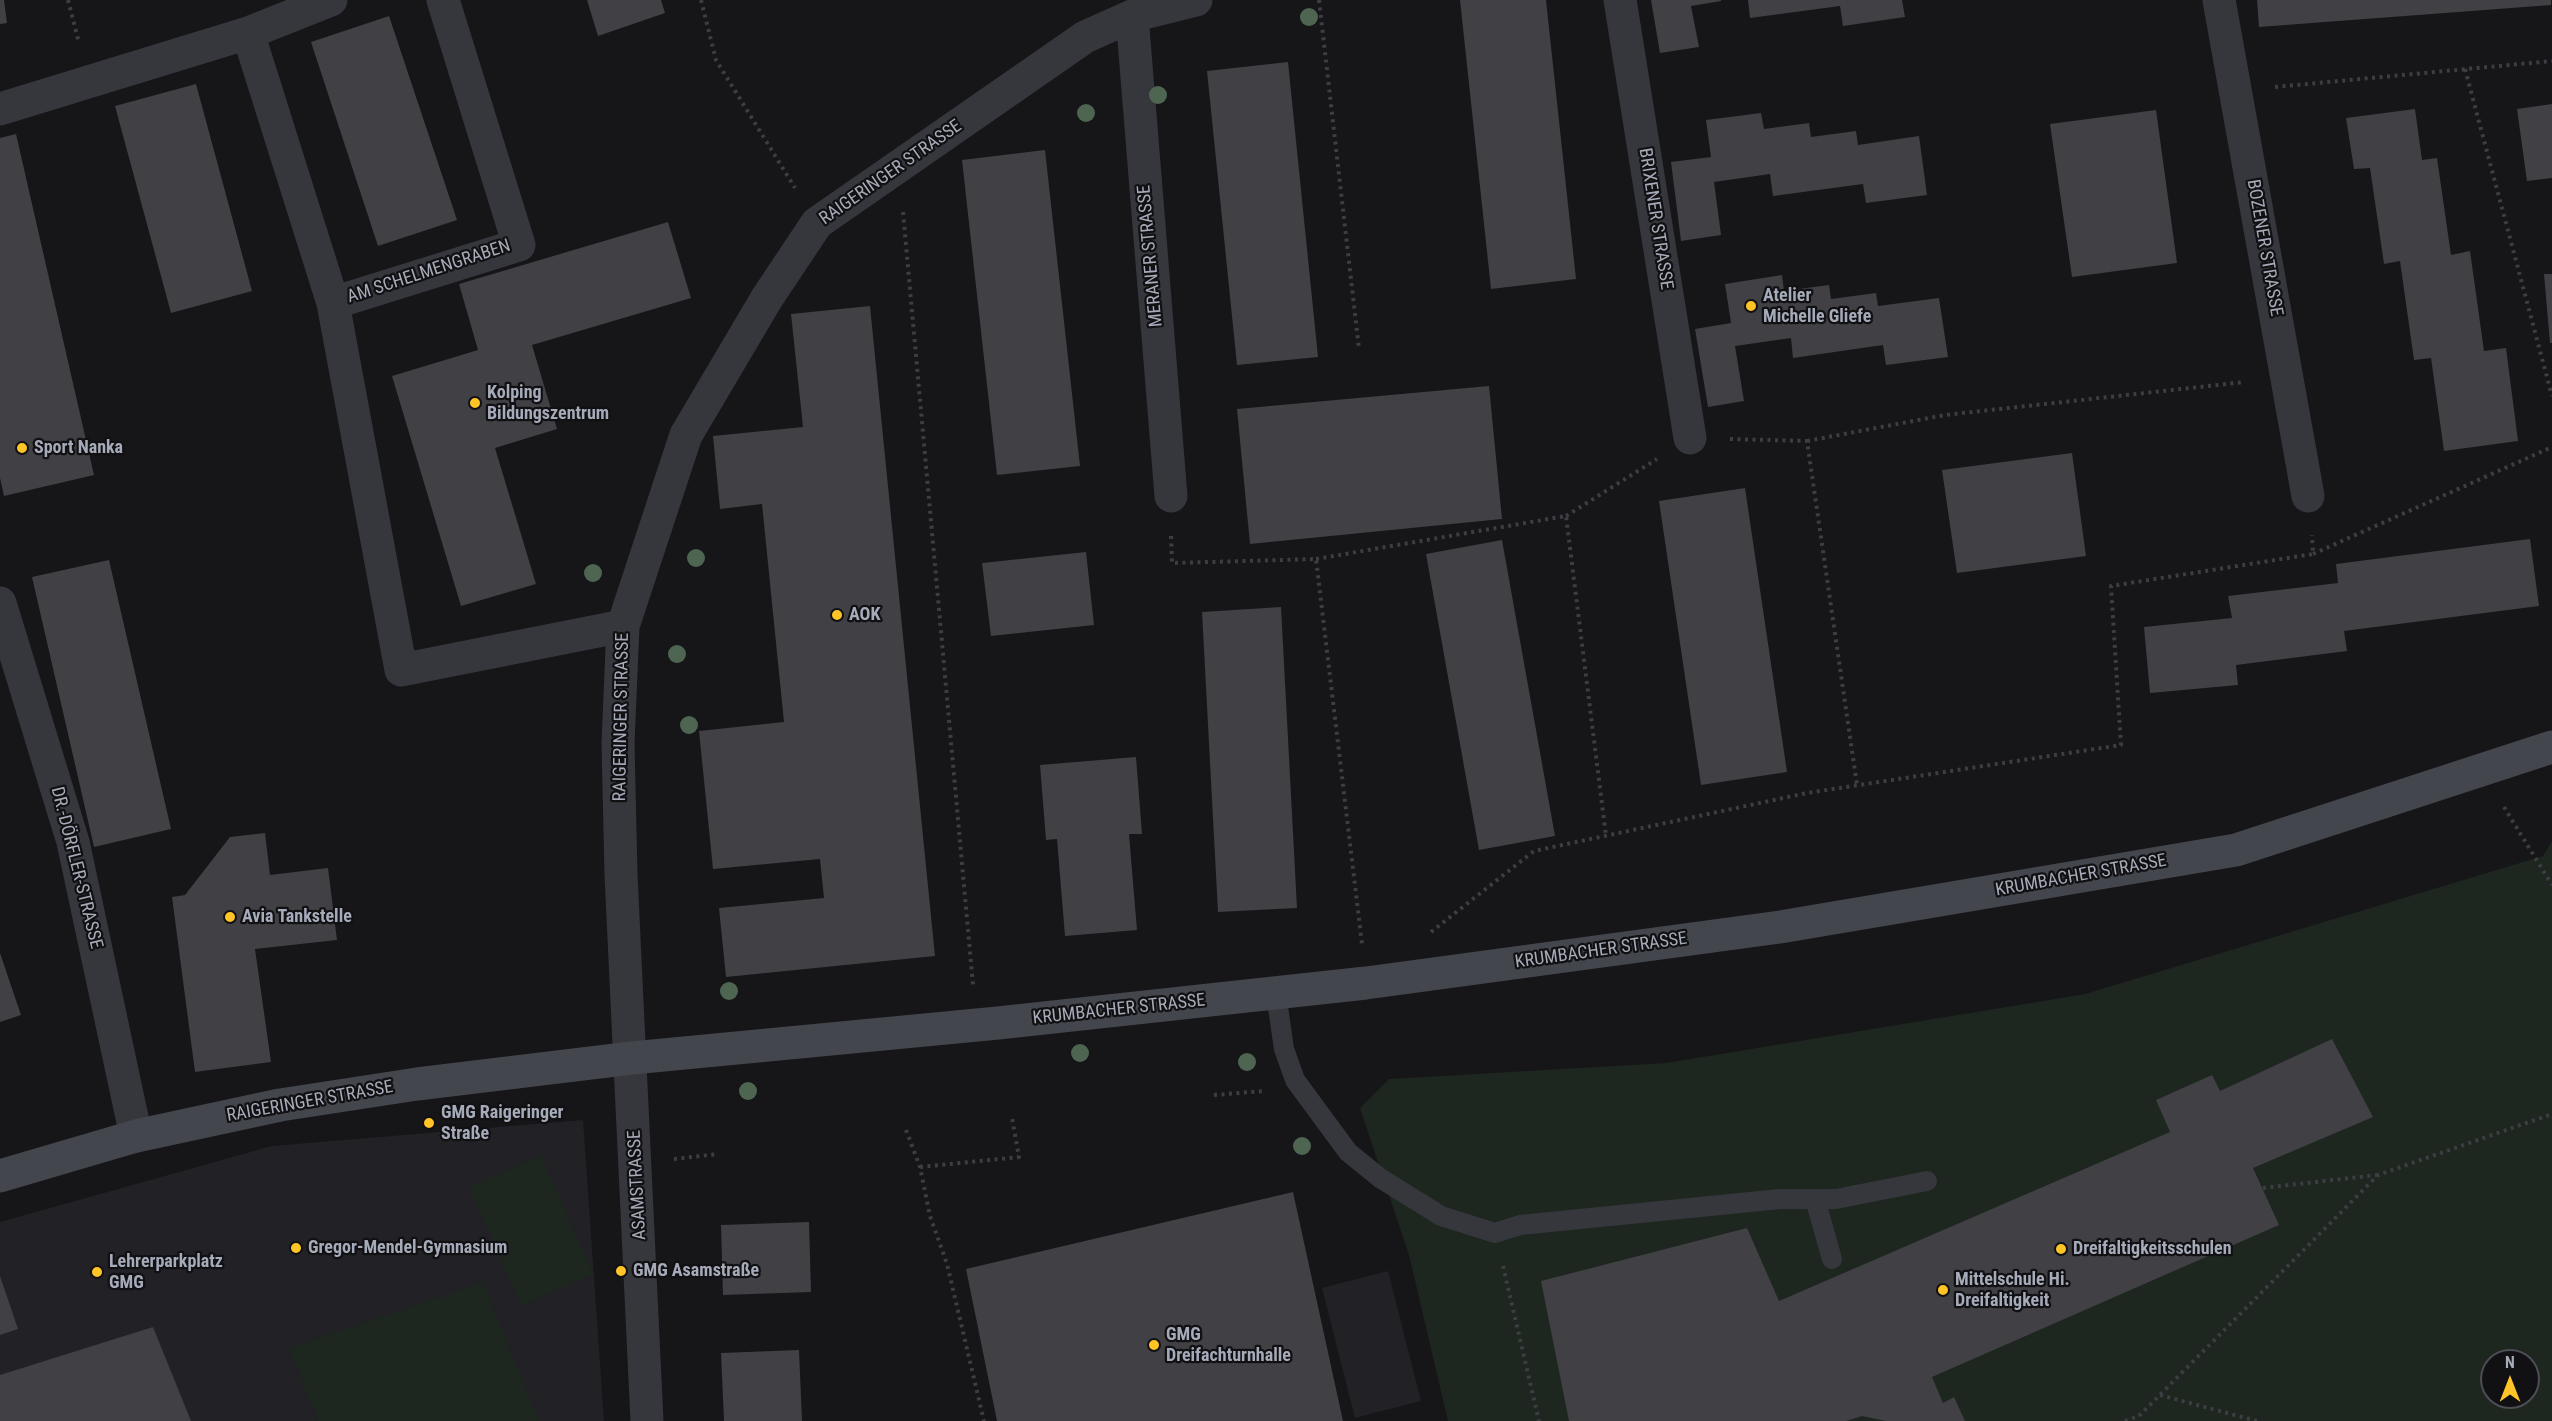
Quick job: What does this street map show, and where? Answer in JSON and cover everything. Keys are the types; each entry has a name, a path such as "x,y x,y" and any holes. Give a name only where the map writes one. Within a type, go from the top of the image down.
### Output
{"main road":[{"name":"KRUMBACHER STRASSE","path":"632,1058 977,1025 1366,983 1780,927 2236,850 2552,747"},
{"name":"RAIGERINGER STRASSE","path":"0,1176 136,1136 279,1105 417,1084 632,1058"}],"street":[{"path":"0,109 248,33 331,0"},
{"name":"AM SCHELMENGRABEN","path":"248,33 333,303 519,245 443,0"},
{"name":"RAIGERINGER STRASSE","path":"632,1058 621,876 618,754 623,626 686,435 767,298 817,223 1085,37 1132,16 1196,0"},
{"name":"BRIXENER STRASSE","path":"1620,0 1690,438"},
{"name":"BOZENER STRASSE","path":"2219,0 2308,496"},
{"name":"MERANER STRASSE","path":"1132,16 1171,496"},
{"path":"333,303 401,669 623,626"},
{"name":"DR.-DÖRFLER-STRASSE","path":"0,603 73,842 136,1136"},
{"name":"ASAMSTRASSE","path":"632,1058 647,1421"}],"lane":[{"path":"1276,993 1284,1049 1295,1080 1348,1152 1380,1178 1441,1216 1495,1233 1520,1225 1780,1199 1836,1199 1927,1181"},
{"path":"1815,1199 1832,1259"}],"path":[{"path":"701,0 716,60 817,223"},
{"path":"1319,0 1359,349"},
{"path":"2236,91 2552,61"},
{"path":"2465,69 2552,396"},
{"path":"899,167 977,1025"},
{"path":"1171,496 1172,564 1316,559 1566,516 1690,438 1806,441 1945,415 2287,377"},
{"path":"1806,441 1857,786"},
{"path":"1422,939 1534,851 1806,793 2121,745 2111,586 2313,554 2552,447"},
{"path":"2308,496 2313,554"},
{"path":"1566,516 1606,836"},
{"path":"1316,559 1366,983"},
{"path":"2481,770 2552,885"},
{"path":"1214,1095 1300,1088"},
{"path":"2263,1188 2378,1175 2552,1114"},
{"path":"920,1167 1019,1157 1012,1118"},
{"path":"906,1130 920,1167 930,1216 946,1264 984,1421"},
{"path":"2125,1421 2139,1416 2378,1175"},
{"path":"1495,1233 1539,1421"},
{"path":"2159,1395 2256,1421"}],"shaded area":[{"path":"2552,841 2552,1421 1448,1421 1409,1255 1360,1108 1389,1079 1666,1063 2085,994 2543,856"},
{"name":"Gregor-Mendel-Gymnasium","path":"583,1120 604,1421 0,1421 0,1222 272,1146"},
{"path":"541,1155 593,1274 521,1306 469,1187"},
{"path":"1388,1271 1421,1401 1355,1418 1322,1288"},
{"path":"483,1282 539,1421 318,1421 289,1348"}],"building":[{"path":"0,0 4,0 7,23 0,24"},
{"path":"587,0 661,0 665,13 598,36"},
{"path":"1460,0 1546,0 1576,279 1491,289"},
{"path":"1651,0 1721,1 1691,6 1699,47 1660,53"},
{"path":"1748,0 1902,0 1905,17 1843,26 1840,6 1750,18"},
{"path":"2257,0 2551,0 2551,5 2259,27"},
{"path":"389,16 457,220 378,246 311,42"},
{"path":"1288,62 1318,357 1237,365 1207,71"},
{"path":"196,84 252,291 171,313 115,106"},
{"path":"2552,104 2552,178 2527,181 2517,109"},
{"path":"2415,109 2422,160 2437,158 2451,255 2470,251 2484,351 2506,348 2518,441 2444,451 2431,358 2414,360 2400,261 2384,264 2370,168 2354,169 2346,118"},
{"path":"2156,110 2177,263 2072,277 2050,124"},
{"path":"1761,113 1764,129 1809,123 1811,137 1856,131 1858,145 1919,136 1927,195 1866,203 1863,184 1773,196 1770,174 1714,182 1721,235 1681,241 1671,162 1711,157 1706,120"},
{"path":"16,134 94,475 4,496 0,478 0,138"},
{"path":"1045,150 1080,466 997,475 962,160"},
{"name":"Kolping Bildungszentrum","path":"668,222 691,298 532,345 557,429 495,448 536,584 461,606 392,376 478,350 459,284"},
{"path":"2544,274 2552,274 2552,343 2550,343"},
{"path":"1782,275 1784,291 1829,285 1831,299 1876,293 1878,306 1939,298 1948,357 1886,365 1883,345 1793,358 1791,338 1735,346 1744,401 1708,407 1695,329 1731,323 1725,284"},
{"name":"AOK","path":"870,306 935,956 726,977 719,908 824,898 820,859 713,869 699,731 784,722 762,504 720,509 713,436 803,427 791,314"},
{"path":"1489,386 1502,519 1250,544 1237,409"},
{"path":"2072,453 2086,556 1957,573 1942,470"},
{"path":"1745,488 1787,772 1701,785 1659,501"},
{"path":"2530,539 2539,606 2344,631 2347,651 2236,665 2238,685 2150,693 2144,627 2232,618 2228,596 2338,583 2336,564"},
{"path":"1502,540 1555,836 1479,850 1426,554"},
{"path":"1086,552 1094,625 991,636 982,563"},
{"path":"109,560 171,829 94,847 32,577"},
{"path":"1281,607 1297,908 1218,912 1202,612"},
{"path":"1136,757 1142,834 1129,834 1137,930 1065,936 1057,839 1046,840 1040,765"},
{"path":"265,833 270,875 328,868 337,940 255,949 271,1062 195,1072 172,897 185,895 230,837"},
{"path":"0,953 21,1015 0,1022"},
{"name":"Dreifaltigkeitsschulen","path":"2332,1039 2373,1117 2253,1168 2279,1225 1932,1377 1943,1403 1954,1397 1965,1421 1886,1421 1862,1416 1846,1421 1569,1421 1541,1281 1747,1228 1779,1301 2170,1132 2156,1100 2212,1075 2220,1091"},
{"name":"GMG Dreifachturnhalle","path":"1293,1192 1343,1421 997,1421 966,1269"},
{"path":"809,1222 811,1292 723,1295 721,1225"},
{"path":"0,1276 18,1329 0,1335"},
{"path":"153,1327 191,1421 0,1421 0,1375"},
{"path":"799,1350 802,1421 724,1421 721,1353"}],"place":[{"name":"Atelier Michelle Gliefe","path":"1751,306"},
{"name":"Kolping Bildungszentrum","path":"475,403"},
{"name":"Sport Nanka","path":"22,448"},
{"name":"AOK","path":"837,615"},
{"name":"Avia Tankstelle","path":"230,917"},
{"name":"GMG Raigeringer Straße","path":"429,1123"},
{"name":"Gregor-Mendel-Gymnasium","path":"296,1248"},
{"name":"Dreifaltigkeitsschulen","path":"2061,1249"},
{"name":"GMG Asamstraße","path":"621,1271"},
{"name":"Lehrerparkplatz GMG","path":"97,1272"},
{"name":"Mittelschule Hi. Dreifaltigkeit","path":"1943,1290"},
{"name":"GMG Dreifachturnhalle","path":"1154,1345"}]}
